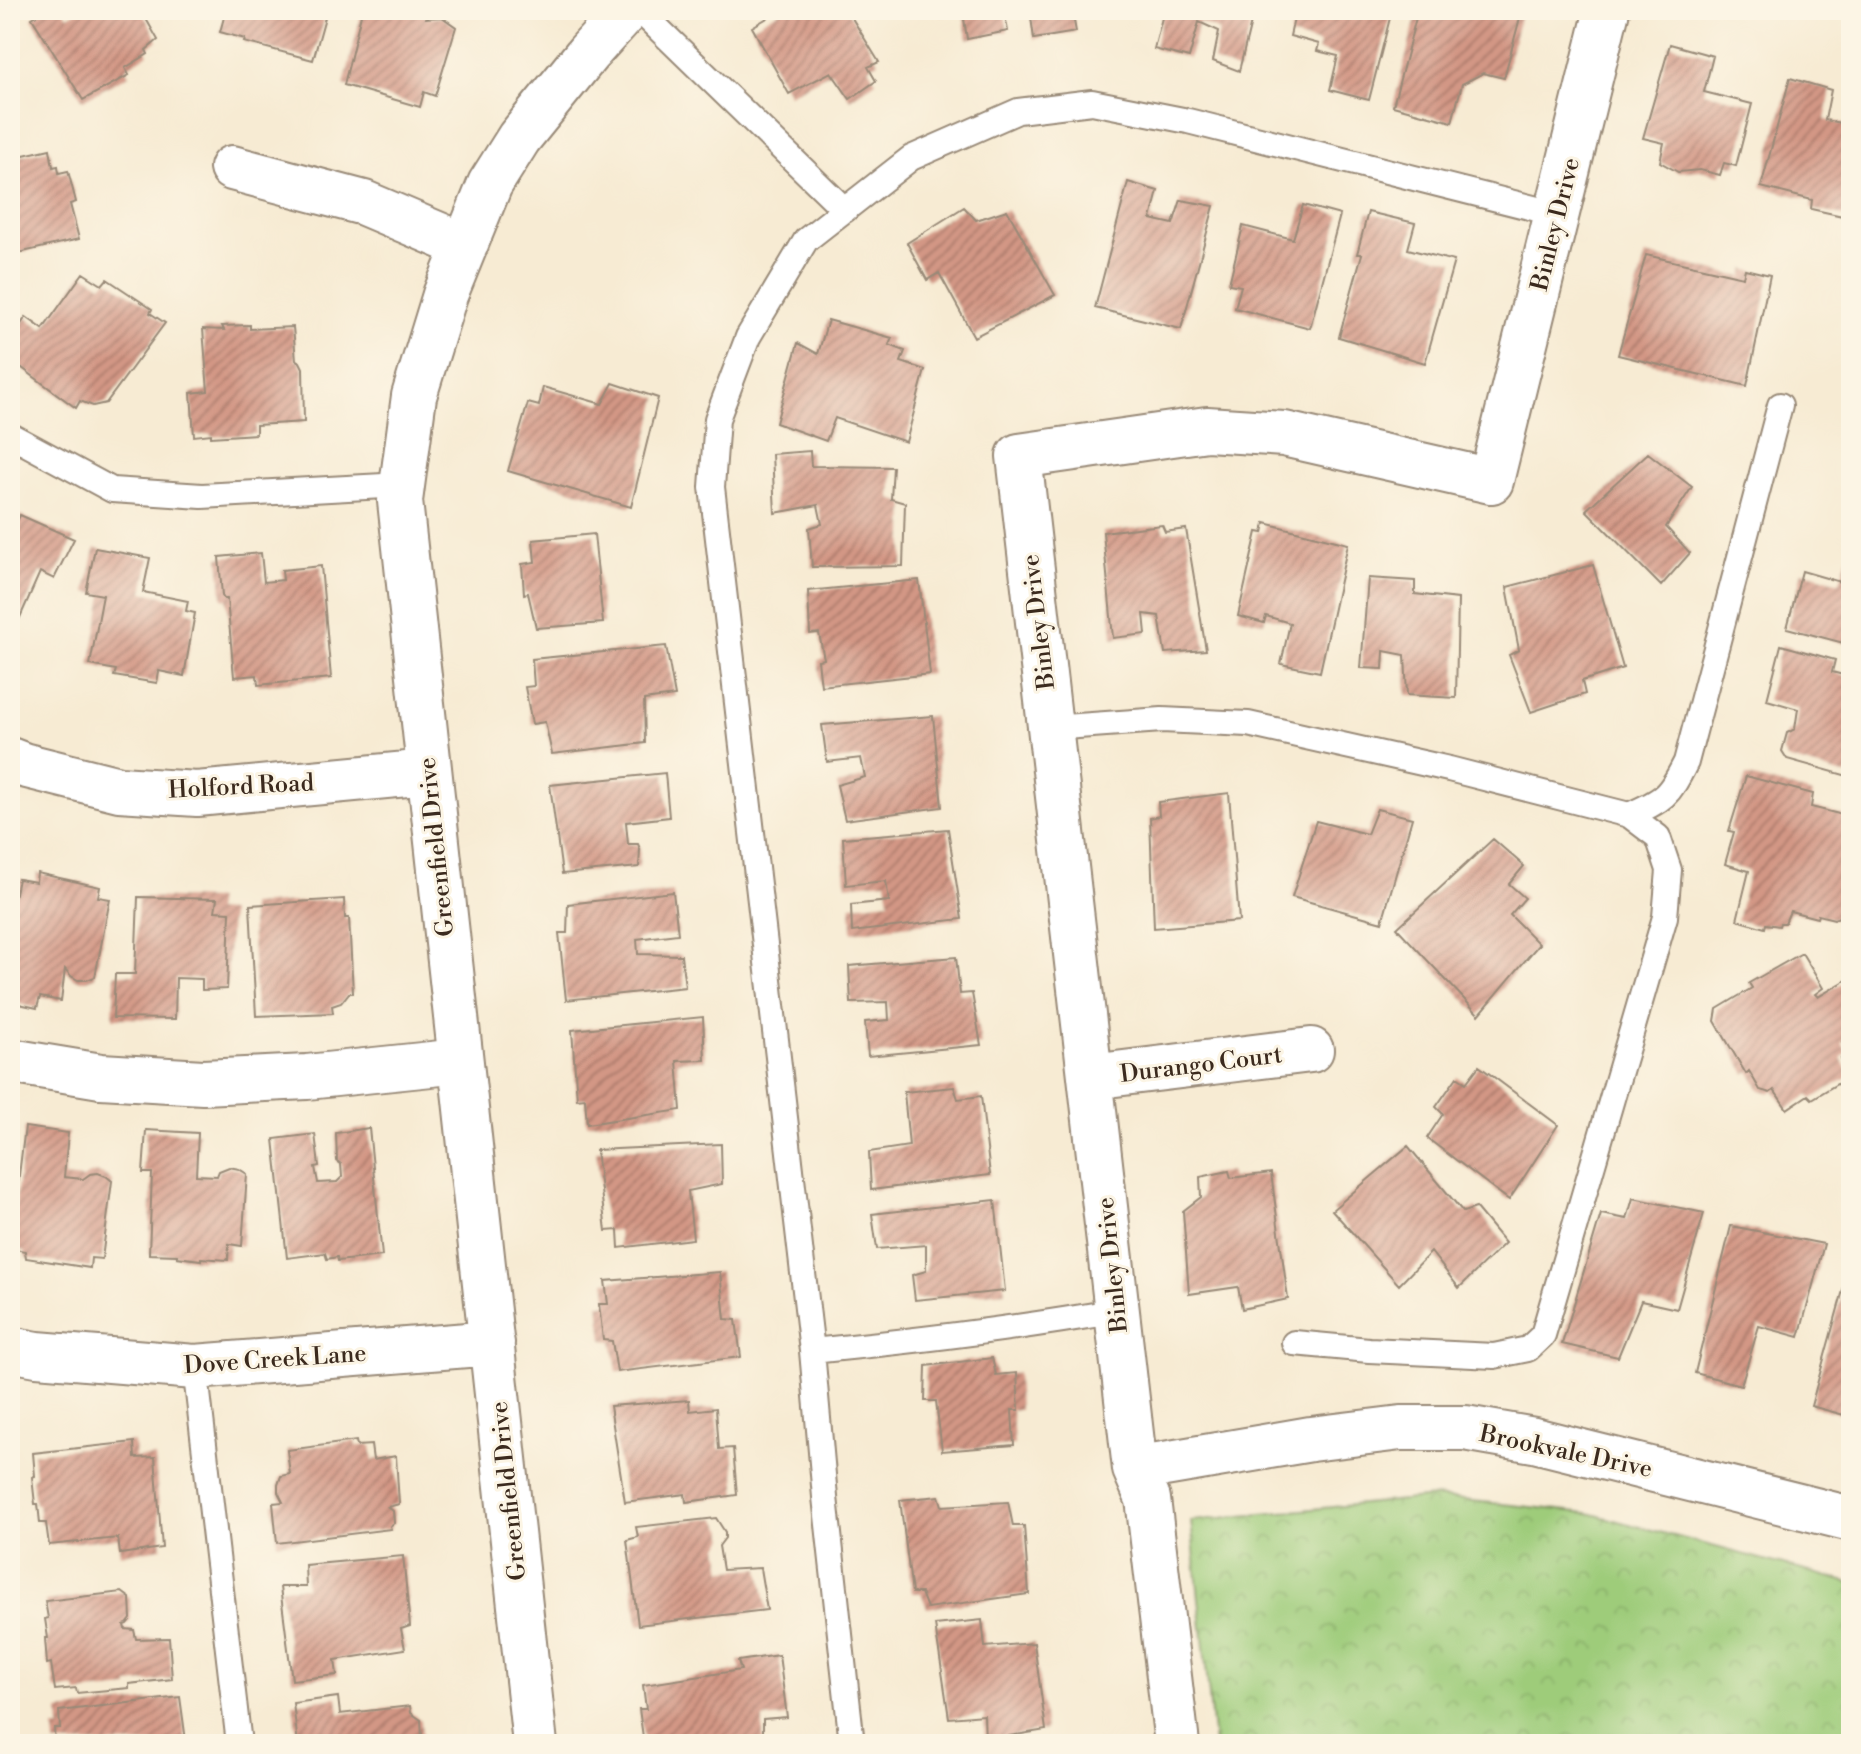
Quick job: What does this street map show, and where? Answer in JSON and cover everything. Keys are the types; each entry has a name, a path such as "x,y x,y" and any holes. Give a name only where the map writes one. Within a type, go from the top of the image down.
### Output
{"street":[{"name":"Greenfield Drive","path":"535,1744 400,501 414,396 445,295 490,184 519,138 627,10"},
{"name":"Binley Drive","path":"1177,1744 1148,1499 1135,1469 1019,456 1207,429 1284,434 1491,481 1607,10"},
{"path":"232,168 364,203 463,245"},
{"name":"Holford Road","path":"10,760 119,789 197,794 428,772"},
{"name":"Durango Court","path":"1091,1077 1311,1050"},
{"path":"10,1061 101,1076 203,1082 307,1077 460,1061"},
{"name":"Dove Creek Lane","path":"10,1349 195,1367 492,1343"},
{"name":"Brookvale Drive","path":"1135,1469 1401,1428 1465,1428 1534,1440 1851,1519"}],"lane":[{"path":"639,10 845,210"},
{"path":"852,1744 812,1351 712,487 717,419 748,337 806,240 911,158 1018,111 1092,102 1188,121 1557,214"},
{"path":"1629,815 1653,804 1672,790 1686,762 1780,405"},
{"path":"10,435 112,490 202,496 402,485"},
{"path":"1050,728 1162,720 1248,724 1449,769 1629,815 1658,837 1669,870 1665,917 1543,1335 1528,1349 1494,1356 1294,1343"},
{"path":"812,1351 935,1339 1117,1311"},
{"path":"195,1367 239,1744"}],"green space":[{"path":"1434,1497 1588,1513 1851,1583 1851,1744 1214,1744 1191,1521"}],"building":[{"path":"45,10 64,10 68,16 78,10 141,10 158,40 146,50 148,54 125,68 129,75 83,100 32,18"},
{"path":"226,10 327,10 313,60 244,42 245,39 220,32"},
{"path":"362,10 428,10 426,18 442,17 456,27 435,96 424,92 420,107 344,85"},
{"path":"781,10 847,10 879,62 868,67 876,81 850,99 831,72 789,94 752,27"},
{"path":"937,10 1004,10 1008,31 967,39 963,12 940,16"},
{"path":"1030,10 1072,10 1076,32 1034,39"},
{"path":"1164,10 1254,10 1239,71 1213,61 1219,31 1199,22 1189,58 1154,49"},
{"path":"1296,10 1392,10 1369,100 1330,90 1338,56 1317,51 1319,44 1290,36"},
{"path":"1418,10 1522,10 1504,78 1483,73 1462,84 1452,122 1393,106"},
{"path":"1670,44 1713,56 1704,92 1752,104 1736,166 1724,163 1720,175 1700,170 1678,172 1660,162 1664,143 1643,138"},
{"path":"1790,78 1831,90 1825,120 1851,125 1851,202 1847,217 1811,209 1812,200 1761,187"},
{"path":"50,149 53,167 58,166 59,173 68,171 76,202 70,204 79,239 10,255 10,158"},
{"path":"1128,182 1158,191 1151,219 1173,224 1181,200 1214,206 1181,329 1095,308"},
{"path":"1303,205 1340,215 1310,328 1235,308 1241,286 1229,284 1243,226 1293,239"},
{"path":"964,207 976,220 1007,210 1055,295 974,337 939,273 927,280 907,243"},
{"path":"1368,212 1415,223 1408,249 1454,261 1425,363 1339,337 1362,254 1357,254"},
{"path":"1646,255 1743,277 1745,269 1770,275 1747,386 1618,355"},
{"path":"83,273 102,285 107,279 152,309 150,313 165,323 106,403 93,406 80,401 76,408 10,359 10,340 26,317 43,329"},
{"path":"828,320 892,338 889,345 905,351 901,362 925,370 906,442 835,418 826,441 776,423 798,343 818,354"},
{"path":"250,325 250,329 293,327 296,360 303,368 304,422 256,425 256,434 194,436 191,393 208,391 203,329 224,330 222,326"},
{"path":"613,383 658,398 631,507 508,471 528,403 539,406 543,387 602,404"},
{"path":"810,451 811,466 893,467 891,499 905,503 903,566 812,567 809,528 822,524 818,505 775,513 772,454"},
{"path":"1648,453 1692,487 1666,527 1690,553 1661,586 1586,510"},
{"path":"20,515 74,539 54,579 40,572 10,640 10,536"},
{"path":"1265,523 1348,544 1320,672 1281,664 1290,623 1266,616 1264,623 1238,616 1257,532 1263,533"},
{"path":"1162,525 1165,532 1186,529 1206,650 1165,653 1159,616 1144,614 1146,634 1113,638 1103,532"},
{"path":"594,534 603,623 536,628 528,593 524,594 522,564 535,562 533,540"},
{"path":"1850,546 1851,645 1787,628 1802,571 1840,582"},
{"path":"95,548 150,558 143,592 188,601 186,611 195,613 184,676 159,671 157,683 114,676 116,670 90,665 103,595 86,592"},
{"path":"261,553 264,582 283,580 282,570 321,566 331,678 258,685 257,675 234,677 227,599 222,596 219,557"},
{"path":"1593,565 1623,668 1582,681 1585,694 1531,712 1509,655 1519,650 1507,587"},
{"path":"1368,578 1415,581 1415,594 1458,599 1456,698 1407,695 1405,655 1384,651 1383,669 1361,668"},
{"path":"919,580 930,674 821,686 818,660 824,659 819,633 810,634 808,591"},
{"path":"1781,645 1835,660 1832,672 1851,677 1851,777 1787,759 1782,751 1787,733 1795,729 1798,709 1767,700"},
{"path":"666,646 675,696 644,700 645,743 552,754 545,722 532,724 525,687 534,686 532,659"},
{"path":"933,716 942,807 845,820 837,785 865,777 861,758 827,762 822,725"},
{"path":"665,773 669,817 626,822 628,844 638,844 640,849 639,867 562,874 550,785"},
{"path":"1746,776 1813,794 1811,807 1851,817 1851,885 1849,893 1844,892 1849,901 1845,915 1834,919 1818,915 1817,918 1790,911 1785,923 1779,926 1766,924 1765,928 1737,920 1749,871 1725,864 1734,832 1729,831"},
{"path":"1229,793 1239,921 1154,928 1150,818 1159,816 1158,802"},
{"path":"1377,809 1412,818 1382,922 1292,897 1316,821 1367,834"},
{"path":"948,829 962,919 852,932 851,905 889,901 886,881 846,885 843,838"},
{"path":"1493,839 1524,866 1509,884 1525,898 1510,915 1539,944 1479,1015 1397,928"},
{"path":"37,873 100,887 98,897 110,899 95,977 78,980 65,969 61,1001 40,997 37,1008 10,1002 10,916 18,879 36,882"},
{"path":"673,892 678,934 637,939 638,954 681,955 685,987 566,1000 559,933 567,933 568,904"},
{"path":"138,897 217,899 215,911 230,912 227,989 202,990 202,979 176,978 175,1019 113,1018 115,974 135,974"},
{"path":"344,899 345,918 349,918 353,993 332,1006 333,1013 256,1016 250,905"},
{"path":"1802,953 1823,988 1815,994 1818,997 1851,980 1851,1036 1842,1042 1847,1053 1841,1058 1850,1076 1812,1099 1808,1095 1787,1109 1774,1090 1770,1093 1760,1090 1749,1071 1746,1074 1715,1021 1717,1009 1752,988 1749,983"},
{"path":"956,957 960,994 972,993 981,1045 868,1056 865,1022 889,1020 888,1002 851,1003 849,966"},
{"path":"703,1017 705,1060 677,1061 681,1110 587,1124 585,1098 577,1099 572,1030"},
{"path":"1479,1066 1558,1125 1509,1200 1427,1138 1443,1114 1436,1107 1457,1077 1466,1083"},
{"path":"954,1087 958,1099 981,1096 990,1175 871,1190 869,1152 909,1146 904,1092"},
{"path":"25,1127 68,1133 64,1177 83,1179 98,1173 112,1181 102,1259 91,1258 90,1268 26,1258 25,1251 10,1248"},
{"path":"369,1128 382,1256 338,1261 337,1257 327,1259 325,1253 287,1258 274,1139 315,1134 318,1183 337,1182 342,1177 341,1164 337,1161 336,1133"},
{"path":"146,1130 198,1133 196,1175 217,1176 219,1171 229,1167 247,1174 242,1246 229,1244 228,1260 149,1254 152,1173 143,1173"},
{"path":"721,1144 722,1184 688,1191 693,1239 619,1248 618,1230 606,1231 596,1150"},
{"path":"1408,1146 1463,1212 1476,1208 1505,1243 1459,1288 1431,1252 1399,1285 1332,1210"},
{"path":"1229,1171 1231,1178 1271,1173 1288,1299 1242,1309 1238,1287 1189,1294 1183,1211 1201,1197 1200,1177"},
{"path":"1633,1198 1704,1213 1677,1309 1641,1301 1618,1357 1562,1344 1601,1214 1627,1219"},
{"path":"995,1200 1005,1291 915,1300 912,1275 926,1271 926,1245 877,1249 872,1214"},
{"path":"1731,1226 1824,1244 1799,1337 1759,1326 1741,1385 1695,1373"},
{"path":"1850,1265 1851,1391 1844,1415 1811,1406"},
{"path":"720,1272 725,1319 736,1320 741,1357 617,1372 612,1341 603,1340 599,1304 608,1304 605,1281"},
{"path":"992,1358 996,1375 1017,1373 1019,1410 1012,1410 1014,1445 942,1451 936,1401 925,1401 926,1366"},
{"path":"689,1400 690,1411 716,1408 719,1449 733,1448 737,1495 686,1502 685,1494 625,1502 610,1406"},
{"path":"356,1441 357,1446 371,1445 373,1460 396,1456 399,1504 388,1507 393,1511 391,1529 277,1543 273,1503 283,1502 278,1485 281,1476 290,1474 287,1450"},
{"path":"134,1442 135,1458 155,1457 162,1548 120,1554 118,1538 49,1545 46,1523 40,1523 38,1504 35,1504 33,1453"},
{"path":"939,1496 942,1506 1008,1502 1013,1526 1024,1526 1029,1594 927,1608 921,1593 912,1593 900,1500"},
{"path":"716,1518 725,1532 719,1546 723,1570 760,1568 767,1610 638,1625 627,1540 638,1537 636,1527"},
{"path":"403,1556 410,1626 401,1629 405,1649 335,1660 337,1675 292,1680 280,1587 306,1587 305,1565"},
{"path":"122,1592 130,1598 131,1619 124,1625 125,1629 134,1630 136,1639 169,1638 172,1679 129,1684 129,1688 77,1693 76,1688 55,1690 51,1663 47,1664 45,1619 48,1618 45,1601"},
{"path":"982,1620 985,1647 1034,1643 1046,1730 985,1740 984,1715 949,1718 935,1625"},
{"path":"779,1655 787,1717 763,1719 763,1744 644,1744 639,1709 646,1709 643,1685 741,1670 738,1661"},
{"path":"180,1697 186,1741 165,1744 55,1744 54,1728 60,1728 59,1711"},
{"path":"338,1697 340,1714 410,1706 411,1713 421,1720 422,1736 414,1744 298,1744 293,1703"}]}
